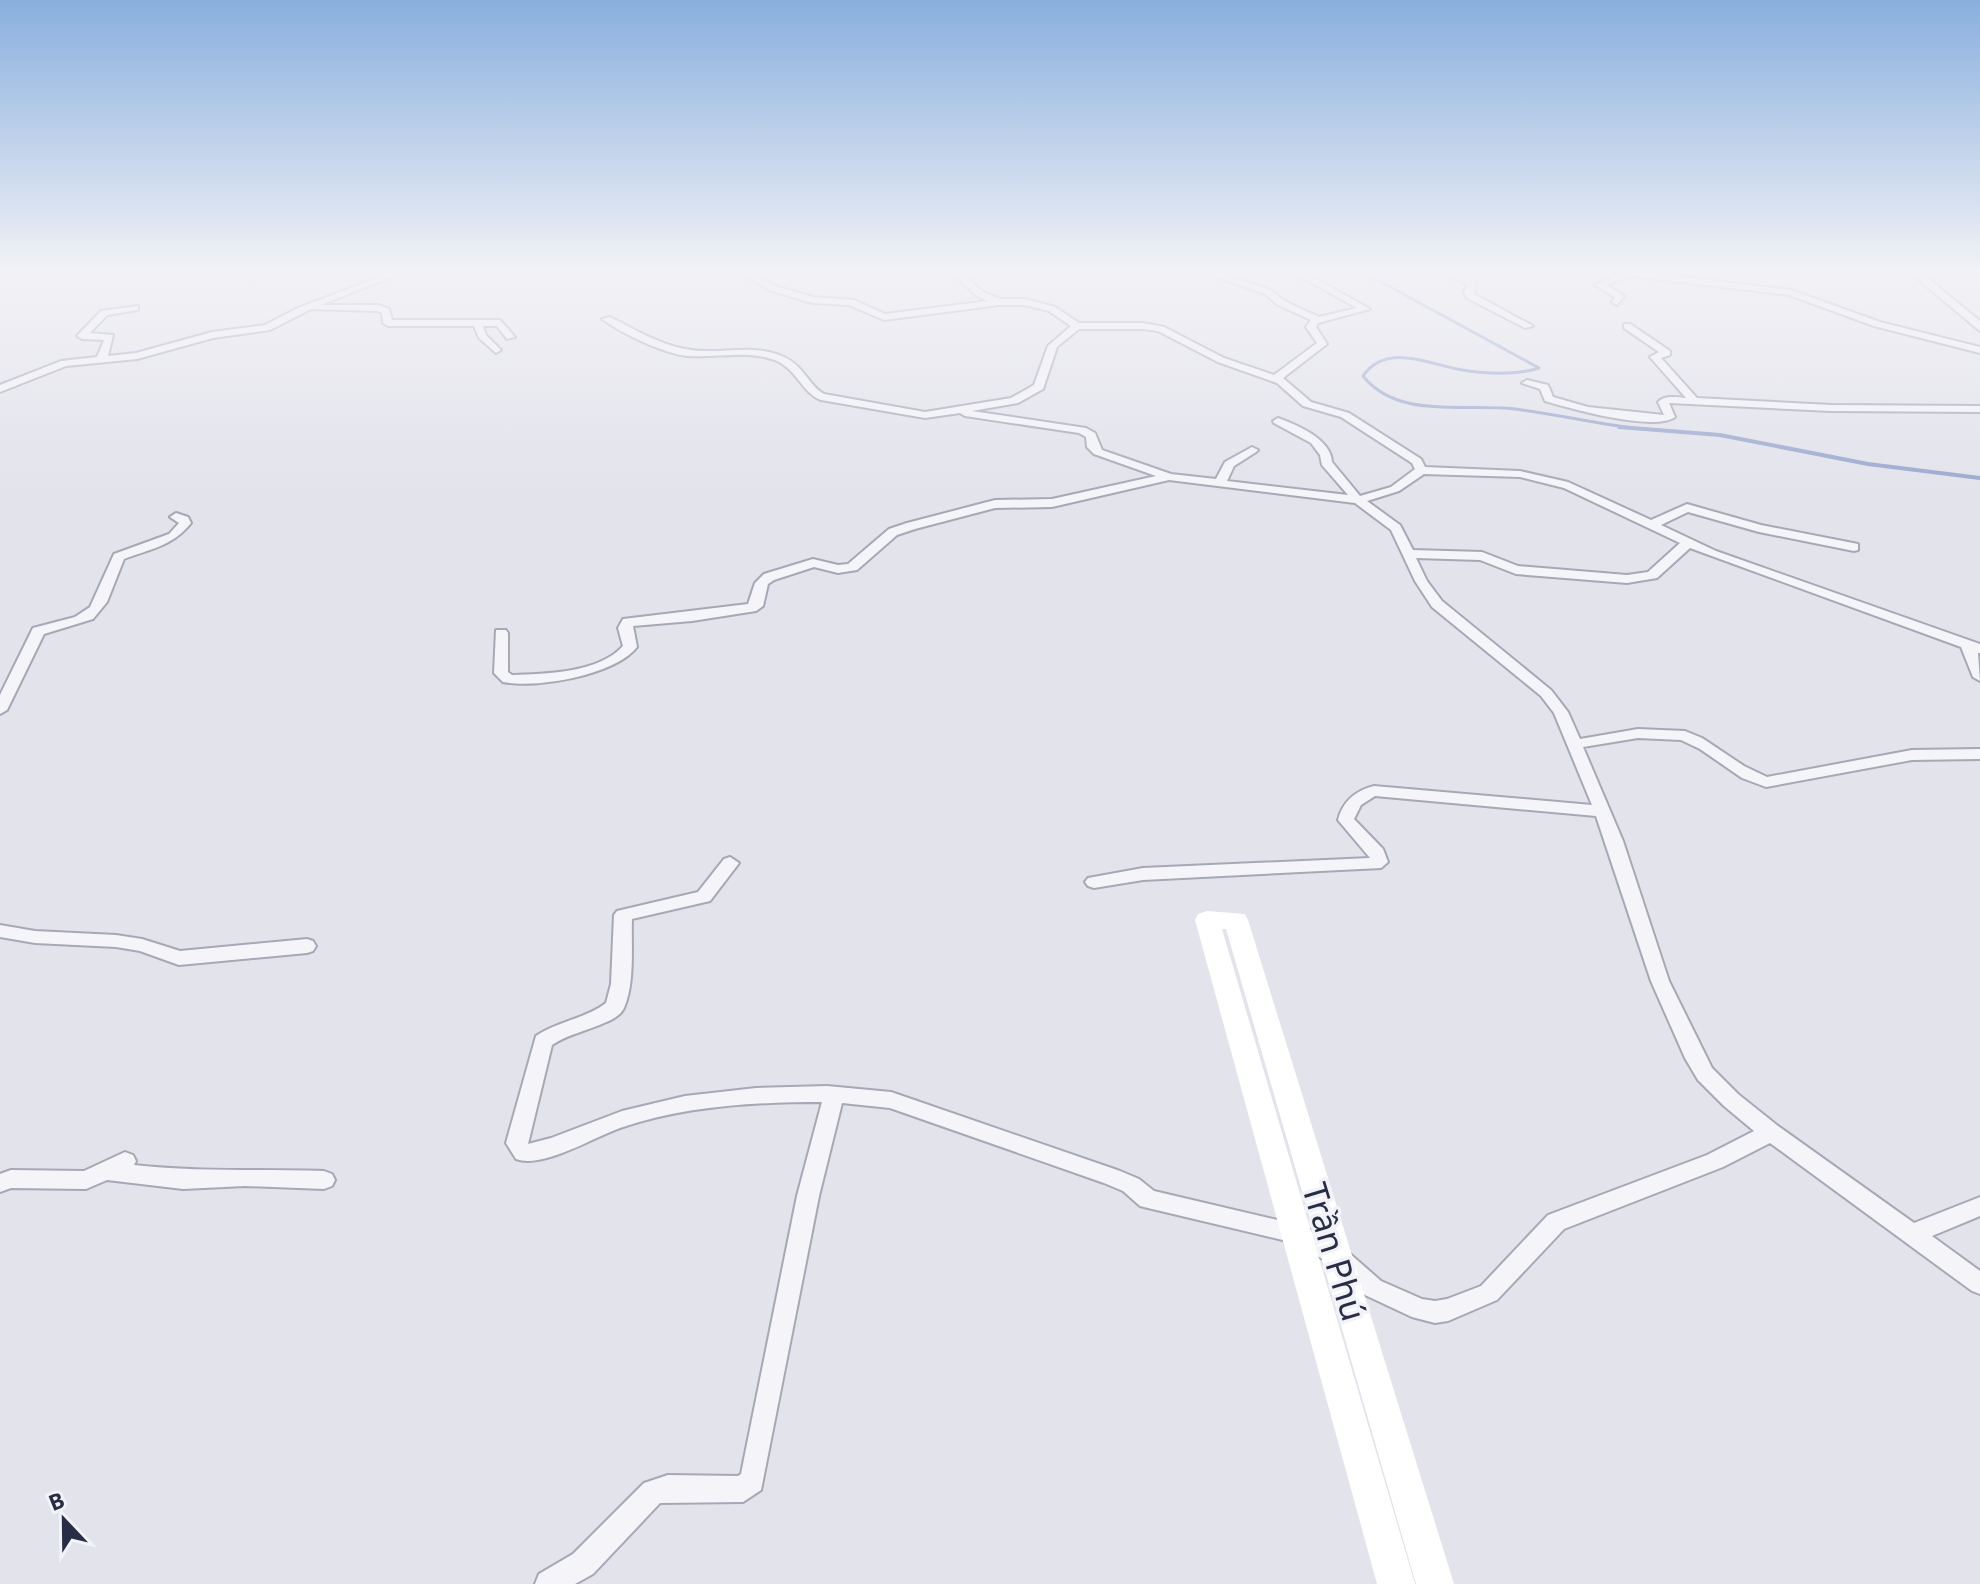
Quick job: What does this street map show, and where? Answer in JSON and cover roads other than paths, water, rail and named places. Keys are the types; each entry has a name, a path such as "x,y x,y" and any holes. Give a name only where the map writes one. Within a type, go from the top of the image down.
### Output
{"main road":[{"name":"Trần Phú","path":"1396,1584 1295,1233 1221,920 1333,1253 1435,1584"}],"street":[{"path":"101,360 107,345"},
{"path":"0,389 64,363 148,354 179,345"},
{"path":"491,345 496,350"},
{"path":"660,345 686,353 750,351 781,359 802,374 814,393 821,397 919,415 1014,401 1024,392 1039,387 1054,345"},
{"path":"1190,345 1221,360 1276,379 1307,404 1348,416 1417,461 1421,470"},
{"path":"1276,379 1321,345"},
{"path":"1655,345 1667,353 1655,357 1695,402"},
{"path":"1960,345 1980,350"},
{"path":"1527,383 1544,387 1549,399 1566,406 1661,420 1670,417 1664,400 1844,408 1980,409"},
{"path":"958,411 1082,430 1091,435 1093,447 1098,452 1169,477 1358,500 1395,489 1421,470 1502,473 1551,480 1568,485 1688,543 1974,647 1980,677"},
{"path":"1278,421 1315,441 1326,455 1326,463 1358,500 1396,528 1421,581 1437,604 1546,693 1561,712 1603,811 1660,981 1695,1058 1718,1088 1771,1132 1980,1284"},
{"path":"1220,483 1229,464 1252,450"},
{"path":"501,633 501,673 508,679 558,675 609,663 627,654 630,647 625,628 628,622 751,608 756,606 765,579 813,563 848,569 893,532 911,526 995,504 1052,503 1169,477"},
{"path":"1651,525 1687,508 1759,528 1854,547"},
{"path":"0,710 38,631 80,620 93,612 110,582 118,557 178,533 185,523 176,517"},
{"path":"1410,554 1482,556 1516,570 1627,579 1652,575 1688,543"},
{"path":"1575,744 1677,733 1696,740 1744,773 1766,782 1912,755 1980,754"},
{"path":"1094,882 1180,872 1375,864 1380,862 1377,853 1346,820 1348,810 1362,796 1374,791 1603,811"},
{"path":"730,863 704,897 623,915 620,984 615,1007 596,1020 556,1033 543,1041 531,1094 518,1129 519,1149 528,1153 623,1118 651,1111 758,1096 854,1094 891,1100 1112,1177 1131,1185 1148,1199 1295,1233 1333,1253 1373,1288 1420,1309 1435,1312 1448,1310 1489,1293 1556,1222 1715,1161 1771,1132"},
{"path":"0,931 35,937 116,941 179,958 307,946"},
{"path":"549,1584 583,1564 635,1506 653,1492 668,1488 743,1489 752,1481 808,1196 834,1096"},
{"path":"0,1183 11,1179 86,1180 115,1166 183,1180 245,1177 324,1180"},
{"path":"1910,1235 1980,1206"}],"waterway":[{"path":"1497,345 1539,368 1488,373 1395,358 1372,366 1363,376 1394,399 1413,404 1515,409 1641,429"},
{"path":"1619,427 1641,429"},
{"path":"1641,429 1720,435 1868,464 1980,478"}]}
